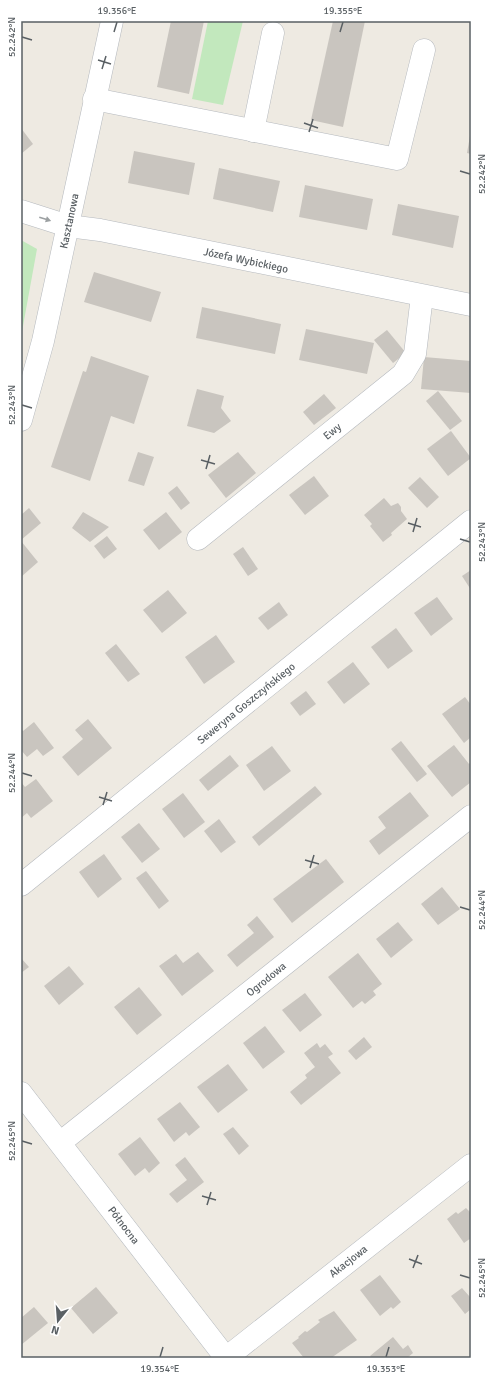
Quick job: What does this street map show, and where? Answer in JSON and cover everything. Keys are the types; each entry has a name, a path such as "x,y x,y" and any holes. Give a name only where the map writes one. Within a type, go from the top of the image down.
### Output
{"street":[{"name":"Kasztanowa","path":"21,420 43,341 112,21"},
{"path":"253,131 273,33"},
{"path":"94,99 397,159 424,50"},
{"name":"Józefa Wybickiego","path":"21,211 68,226 100,230 471,305"},
{"name":"Ewy","path":"198,540 403,374 414,354 422,296"},
{"name":"Seweryna Goszczyńskiego","path":"21,884 471,521"},
{"name":"Ogrodowa","path":"61,1142 471,816"},
{"name":"Północna","path":"21,1093 61,1142 226,1358"},
{"name":"Akacjowa","path":"226,1358 471,1165"}],"green space":[{"path":"208,21 243,21 223,105 192,99"},
{"path":"21,240 37,249 21,337"}],"building":[{"path":"171,21 204,21 189,94 157,87"},
{"path":"333,21 365,21 343,127 311,120"},
{"path":"21,128 33,144 21,154"},
{"path":"471,136 471,154 467,153"},
{"path":"134,151 195,163 189,195 128,183"},
{"path":"219,168 280,181 273,212 213,199"},
{"path":"305,185 373,199 367,230 299,217"},
{"path":"398,204 459,216 453,248 392,235"},
{"path":"94,272 161,292 151,322 84,302"},
{"path":"202,307 281,324 275,354 196,338"},
{"path":"306,329 374,343 367,374 299,360"},
{"path":"387,330 406,353 393,363 374,340"},
{"path":"91,356 149,376 134,424 111,416 90,481 51,467 83,371 86,372"},
{"path":"424,357 471,361 471,393 421,389"},
{"path":"197,389 224,396 221,408 231,421 214,433 187,426"},
{"path":"438,391 462,421 450,430 426,401"},
{"path":"324,394 336,408 314,425 303,412"},
{"path":"451,431 471,458 448,476 427,449"},
{"path":"138,452 154,457 144,486 128,481"},
{"path":"238,452 256,473 226,498 208,475"},
{"path":"314,476 329,496 305,515 289,495"},
{"path":"420,477 439,497 427,508 408,488"},
{"path":"177,486 190,503 181,510 168,493"},
{"path":"384,498 391,506 398,503 401,507 401,511 407,519 383,542 370,526 372,524 364,515"},
{"path":"29,508 41,523 21,540 21,515"},
{"path":"83,512 109,527 90,542 72,528"},
{"path":"166,512 182,532 159,550 143,530"},
{"path":"107,536 117,549 104,559 94,546"},
{"path":"21,541 38,562 21,577"},
{"path":"243,547 258,569 248,576 233,554"},
{"path":"471,570 471,590 462,576"},
{"path":"168,590 187,613 162,633 143,610"},
{"path":"437,597 453,619 431,636 414,613"},
{"path":"279,602 288,615 268,630 258,618"},
{"path":"396,628 413,651 388,669 371,647"},
{"path":"216,635 235,662 204,684 185,657"},
{"path":"116,644 140,674 128,682 105,653"},
{"path":"353,662 370,684 344,704 327,682"},
{"path":"306,691 316,704 300,716 290,703"},
{"path":"465,697 471,705 471,737 464,743 442,714"},
{"path":"88,719 112,748 78,776 62,757 83,739 75,730"},
{"path":"34,722 54,748 43,756 37,749 27,757 21,750 21,729 23,731"},
{"path":"401,741 427,774 417,782 391,749"},
{"path":"454,745 469,764 471,762 471,782 452,797 427,766"},
{"path":"272,746 291,771 264,791 246,765"},
{"path":"230,755 239,766 208,791 199,780"},
{"path":"36,779 53,801 31,818 27,813 21,818 21,782 25,787"},
{"path":"315,786 322,794 259,846 252,837"},
{"path":"410,792 429,816 379,855 369,841 386,828 378,817"},
{"path":"183,793 205,822 184,838 162,809"},
{"path":"219,819 236,842 221,853 204,831"},
{"path":"139,823 160,849 142,863 121,837"},
{"path":"104,854 122,879 98,898 79,872"},
{"path":"326,859 344,882 292,923 273,899"},
{"path":"146,871 169,901 159,909 136,878"},
{"path":"442,887 460,909 438,925 421,904"},
{"path":"257,916 274,937 237,967 227,955 254,933 247,925"},
{"path":"398,922 413,940 391,958 376,939"},
{"path":"198,952 214,971 182,996 159,966 176,954 183,963"},
{"path":"358,953 382,984 373,991 376,995 365,1004 362,1001 353,1008 328,977"},
{"path":"21,958 29,967 21,973"},
{"path":"69,966 84,984 59,1005 44,986"},
{"path":"139,987 162,1015 137,1035 114,1007"},
{"path":"305,993 322,1015 300,1032 282,1010"},
{"path":"265,1026 285,1052 263,1069 243,1043"},
{"path":"364,1037 372,1047 356,1060 348,1051"},
{"path":"317,1043 320,1048 325,1044 333,1054 328,1057 341,1073 301,1105 290,1092 307,1078 305,1075 315,1067 304,1053"},
{"path":"228,1064 248,1090 218,1113 197,1087"},
{"path":"180,1102 200,1127 189,1136 186,1132 174,1142 157,1119"},
{"path":"233,1127 249,1146 239,1155 223,1134"},
{"path":"140,1137 160,1163 149,1173 145,1168 135,1176 118,1154"},
{"path":"185,1157 204,1182 177,1203 169,1194 187,1180 175,1165"},
{"path":"466,1208 471,1213 471,1238 464,1243 447,1219 456,1212 458,1214"},
{"path":"380,1275 401,1302 393,1309 391,1307 380,1316 360,1290"},
{"path":"96,1287 118,1313 93,1334 71,1308"},
{"path":"462,1288 470,1297 471,1296 471,1309 465,1314 451,1296"},
{"path":"34,1307 48,1323 21,1345 21,1318"},
{"path":"334,1311 357,1340 331,1358 304,1358 292,1343 305,1331 307,1332 320,1322 318,1320"},
{"path":"393,1337 403,1349 408,1345 413,1353 407,1358 372,1358 370,1356"}]}
